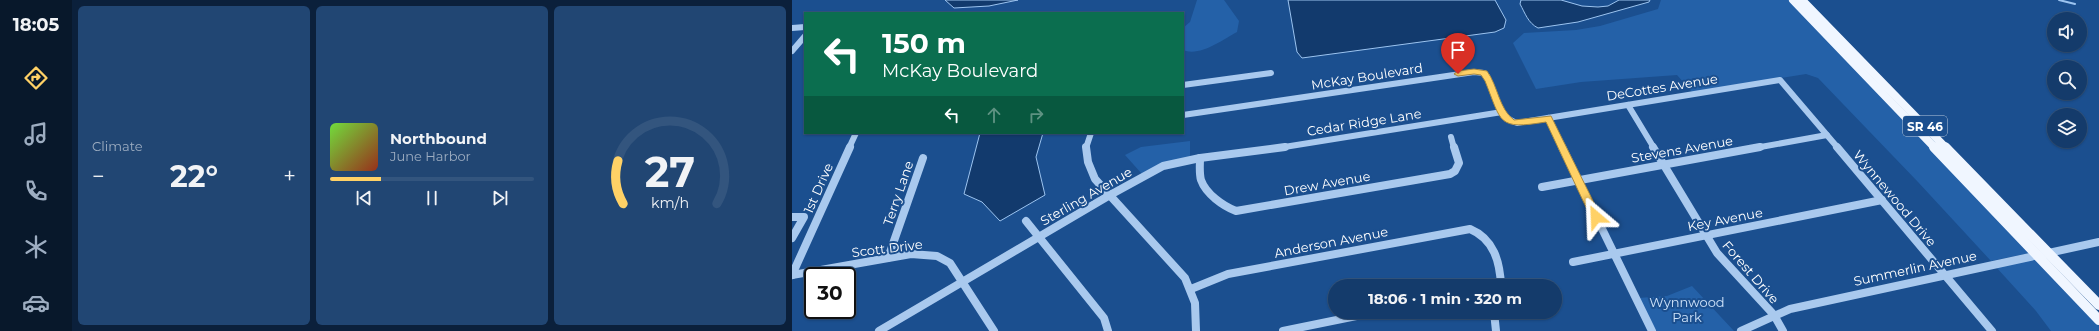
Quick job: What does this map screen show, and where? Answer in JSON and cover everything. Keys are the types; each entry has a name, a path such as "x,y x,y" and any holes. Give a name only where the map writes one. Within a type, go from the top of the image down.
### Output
{"main road":[{"name":"SR 46","path":"1793,0 2099,320"},
{"name":"SR 46","path":"1802,0 2099,305"}],"street":[{"path":"792,28 804,26"},
{"path":"792,51 804,37"},
{"path":"1184,85 1271,72"},
{"name":"McKay Boulevard","path":"1184,115 1474,72 1484,73 1487,76 1502,112"},
{"name":"DeCottes Avenue","path":"1548,118 1780,80"},
{"name":"Wynnewood Drive","path":"1780,80 1992,331"},
{"name":"Forest Drive","path":"1628,105 1717,252 1774,315 1783,331"},
{"path":"1502,112 1504,117 1512,123 1523,123 1548,118 1652,331"},
{"name":"Cedar Ridge Lane","path":"1230,154 1280,148 1502,112"},
{"name":"1st Drive","path":"792,275 856,134"},
{"path":"1091,134 1086,145 1090,170 1095,179 1178,269 1192,290 1197,313 1196,331"},
{"name":"Stevens Avenue","path":"1542,187 1827,135"},
{"name":"Drew Avenue","path":"1200,158 1200,177 1204,186 1226,206 1236,211 1450,174 1455,171 1459,163 1452,137"},
{"name":"Sterling Avenue","path":"879,331 1110,195 1163,166 1200,158 1230,154"},
{"name":"Terry Lane","path":"888,258 923,158"},
{"name":"Key Avenue","path":"1573,262 1882,200"},
{"path":"792,217 804,217 792,238"},
{"path":"1026,221 1040,236 1104,318 1108,331"},
{"name":"Anderson Avenue","path":"1192,290 1220,276 1462,229 1478,231 1489,240 1498,267 1500,279"},
{"name":"Summerlin Avenue","path":"1741,331 1790,309 2099,242"},
{"name":"Scott Drive","path":"792,275 888,258 927,254 941,257 950,264 994,331"},
{"path":"1283,331 1342,319"},
{"path":"1495,319 1496,331"}],"green space":[{"path":"1197,0 1224,0 1239,21 1237,32 1211,47 1190,52 1184,50 1184,27 1190,22"},
{"path":"1661,0 1790,0 2030,253 1991,261 1918,182 1818,78 1806,74 1692,92 1677,75 1581,82 1536,89 1513,43 1524,33 1576,30 1600,26 1658,9"},
{"path":"1190,141 1190,157 1142,174 1125,155 1141,147"},
{"path":"2036,258 2099,325 2099,331 2051,331 2036,311 1996,267"},
{"name":"Wynnwood Park","path":"1692,286 1734,331 1653,331 1638,298 1667,296"}],"shaded area":[{"path":"945,0 1018,0 989,6 954,8"},
{"path":"1288,0 1495,0 1506,20 1504,28 1495,32 1302,58 1297,52"},
{"path":"1521,0 1561,0 1582,6 1598,7 1608,6 1619,0 1650,0 1649,2 1578,22 1538,28 1527,18 1520,4"},
{"path":"980,134 1043,134 1036,157 1045,195 1000,221 982,202 964,194"}],"waterway":[{"path":"2059,0 2075,4"}],"route":[{"path":"1458,74 1474,72 1484,73 1489,80 1504,117 1512,123 1523,123 1548,118 1596,217"}]}
